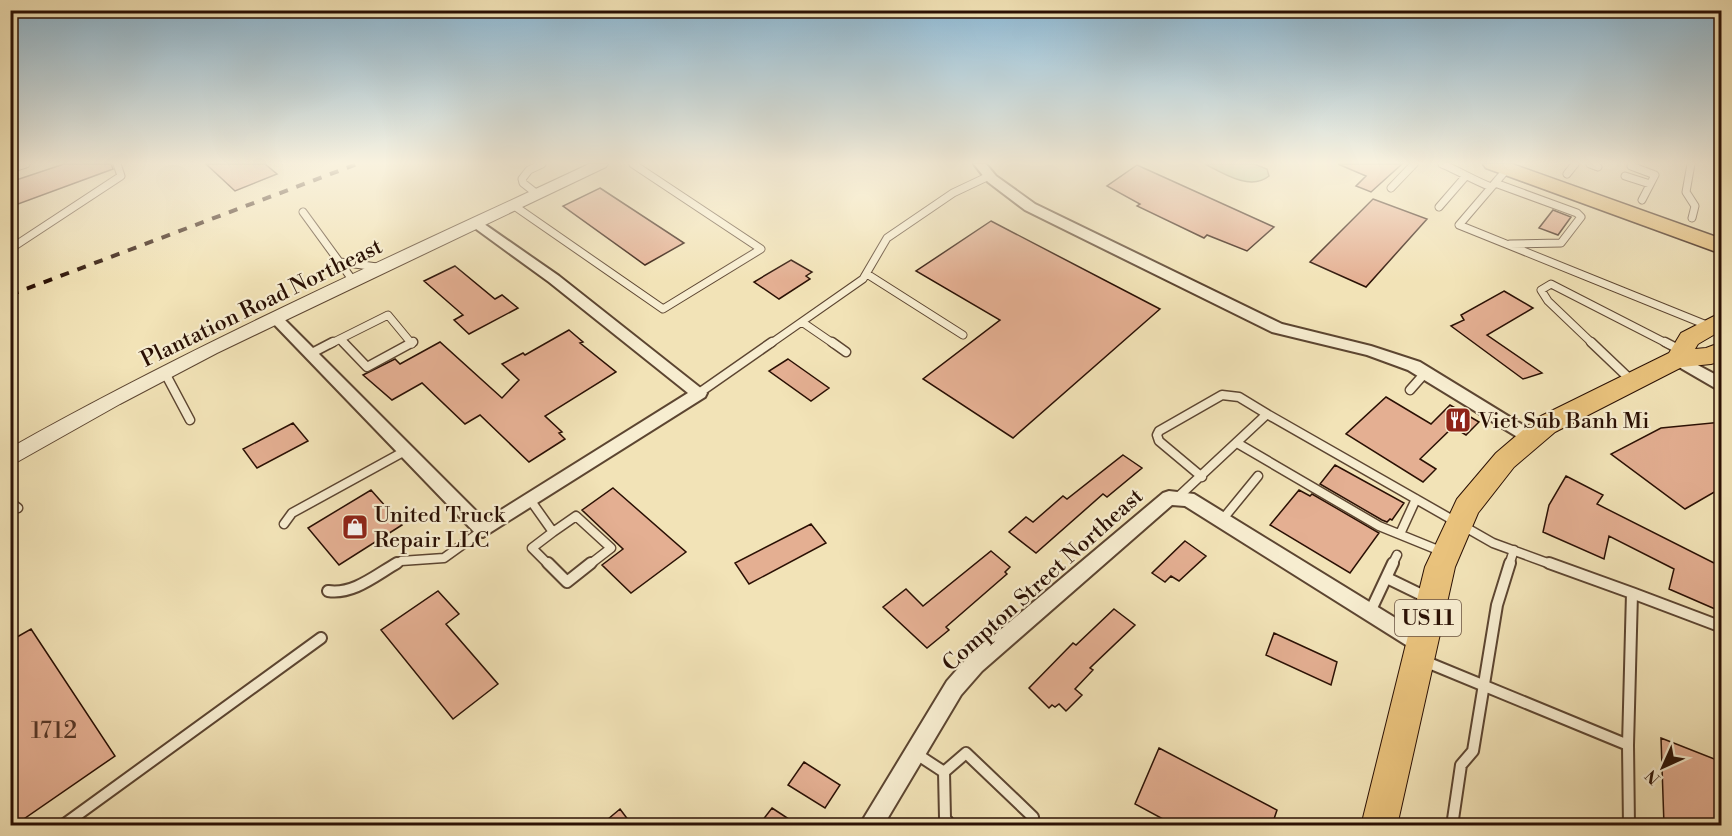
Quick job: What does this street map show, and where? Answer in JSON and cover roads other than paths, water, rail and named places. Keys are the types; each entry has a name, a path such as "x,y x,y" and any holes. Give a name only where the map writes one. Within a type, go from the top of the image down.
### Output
{"highway":[{"path":"1600,203 1616,217 1722,258"},
{"path":"1641,203 1721,233"},
{"path":"1665,203 1721,233"}],"main road":[{"name":"US 11","path":"1379,825 1432,600 1446,553 1467,507 1487,479 1546,425 1633,382 1680,355 1689,339 1715,323"},
{"name":"US 11","path":"1680,355 1711,356 1722,350"}],"street":[{"name":"Plantation Road Northeast","path":"10,458 113,399 519,203"},
{"path":"1025,203 1258,320 1297,335 1392,358 1425,373 1530,438"},
{"path":"276,319 483,530 699,393 554,279 477,223"},
{"path":"1680,355 1722,386"},
{"name":"Compton Street Northeast","path":"870,825 954,688 975,664 1137,523 1169,498 1188,499 1370,612 1419,652"}],"lane":[{"path":"10,249 80,203"},
{"path":"513,206 663,309 761,249 692,203"},
{"path":"699,393 863,279 878,247 887,238 938,203"},
{"path":"1439,207 1442,203"},
{"path":"1476,203 1459,225 1715,323"},
{"path":"1507,244 1561,243 1581,217 1555,203"},
{"path":"1692,218 1695,206 1693,203"},
{"path":"303,212 354,282"},
{"path":"339,262 372,267 391,264"},
{"path":"867,274 963,335"},
{"path":"1633,382 1548,301 1540,290 1551,284 1680,355"},
{"path":"310,354 340,339 388,315 414,343 367,367 340,339"},
{"path":"802,322 846,352"},
{"path":"165,373 190,420"},
{"path":"1410,390 1425,373"},
{"path":"1202,477 1159,441 1157,435 1159,431 1222,395 1239,397 1493,543 1722,627"},
{"path":"1178,497 1267,414"},
{"path":"1237,443 1379,526 1446,553"},
{"path":"284,524 292,513 405,451"},
{"path":"1222,520 1258,476"},
{"path":"1400,534 1416,499"},
{"path":"531,501 554,532"},
{"path":"576,516 611,548 567,582 532,548 554,532 576,516"},
{"path":"328,591 341,593 352,589 401,561 444,558 483,530"},
{"path":"1452,825 1461,765 1473,751 1497,605 1514,550"},
{"path":"1370,612 1397,555"},
{"path":"1387,578 1432,600"},
{"path":"1629,825 1628,745 1632,593"},
{"path":"62,825 321,638"},
{"path":"1419,652 1484,686 1628,745"},
{"path":"915,752 944,772"},
{"path":"944,772 966,753 1033,818 1034,825"},
{"path":"944,772 945,818 951,825"}],"railway":[{"path":"10,295 254,203"}],"place":[{"name":"Viet Sub Banh Mi","path":"1458,420"},
{"name":"United Truck Repair LLC","path":"355,527"}]}
